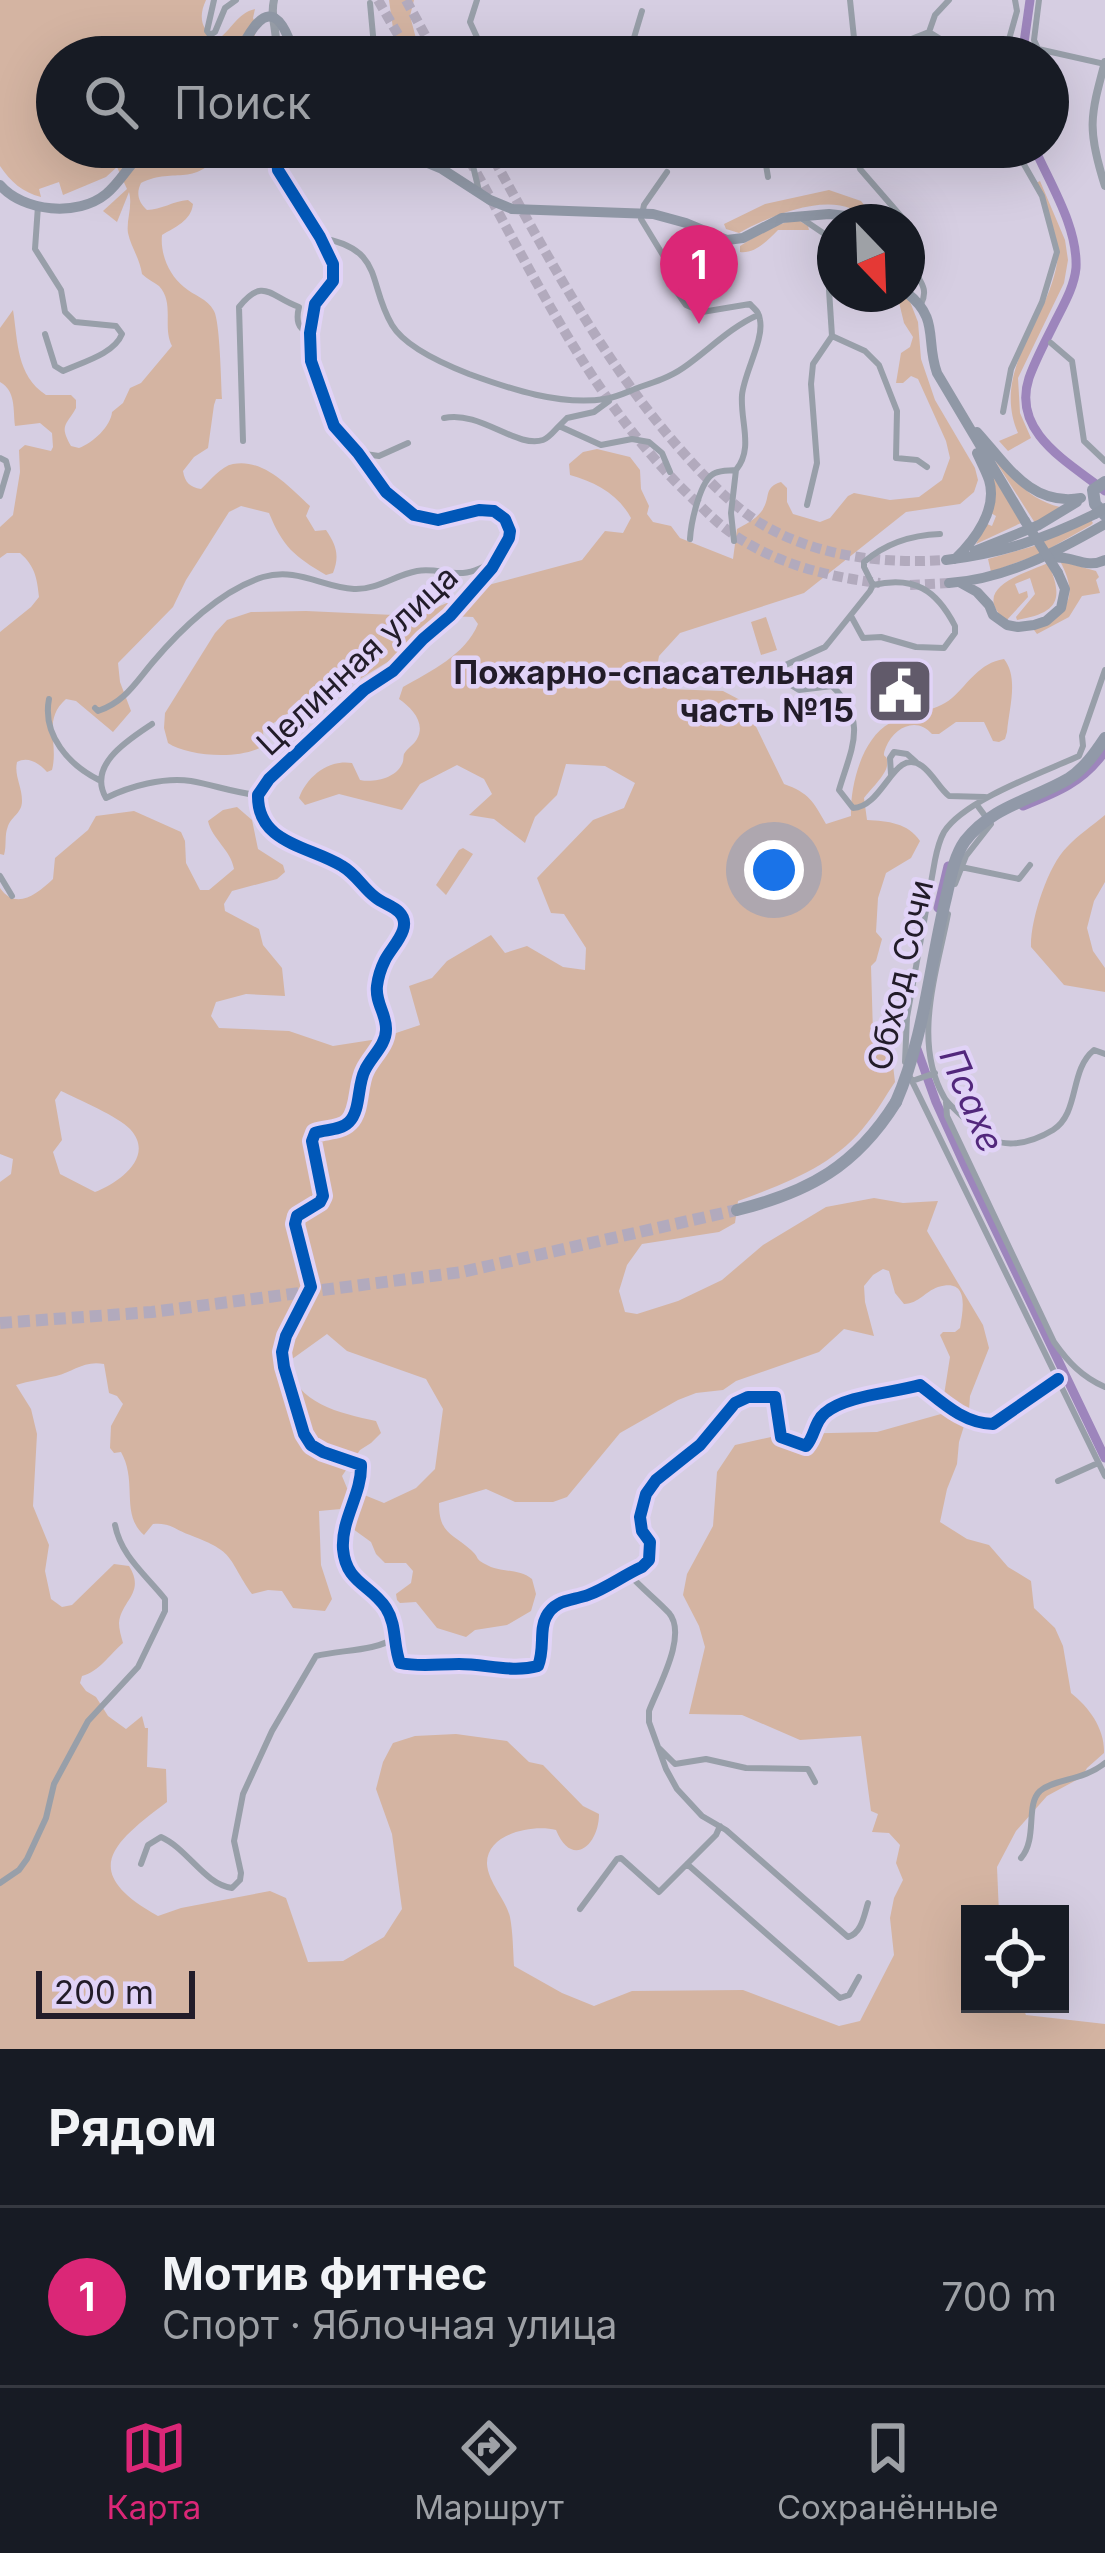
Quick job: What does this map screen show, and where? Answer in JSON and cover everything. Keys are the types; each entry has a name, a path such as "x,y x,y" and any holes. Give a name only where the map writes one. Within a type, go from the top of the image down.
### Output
{"highway":[{"path":"1093,490 1102,517"},
{"name":"Обход Сочи","path":"736,1210 795,1192 839,1167 866,1144 896,1102 917,1045 939,930 962,844 995,813 1068,779 1105,738"}],"main road":[{"path":"248,36 256,20 272,14 287,26 290,36"},
{"path":"0,185 25,203 74,207 99,199 130,168"},
{"path":"440,168 512,209 642,214 728,240 743,238 774,220 817,215"},
{"path":"925,312 937,373 1025,521 1058,573 1065,599 1046,621 1018,627 993,615 977,592 954,583 1020,568 1058,556 1087,565 1104,564"},
{"path":"959,411 1039,494 1058,501 1093,490"},
{"path":"951,559 973,540 991,491 959,411"},
{"path":"951,559 1039,525 1093,490"},
{"path":"989,605 998,580 1102,517"},
{"path":"951,559 1011,550 1102,517"}],"street":[{"path":"214,0 210,34 224,8 236,0"},
{"path":"274,0 278,36"},
{"path":"476,36 470,22 477,0"},
{"path":"850,0 854,36"},
{"path":"919,36 929,32 935,15 949,0"},
{"path":"1011,36 1016,0"},
{"path":"1034,36 1039,0"},
{"path":"370,3 373,36"},
{"path":"634,36 642,11"},
{"path":"929,32 936,36"},
{"path":"1069,55 1105,63 1091,122 1105,186"},
{"name":"Целинная улица","path":"278,168 334,269 330,286 314,308 310,333 311,361 331,419 386,492 414,515 437,520 494,511 510,531 498,559 450,616 393,671 364,690 269,779 258,795 260,812 273,833 345,867 400,913 404,923 377,987 386,1035 365,1068 353,1117 343,1126 315,1133 312,1141 323,1196 296,1218 310,1287 292,1320 283,1352 304,1434 322,1452 361,1466 344,1528 346,1564 352,1576 386,1607 394,1638"},
{"path":"474,168 480,194"},
{"path":"767,168 768,177"},
{"path":"859,168 889,204"},
{"path":"1003,412 1011,370 1057,259 1042,196 1024,168"},
{"path":"667,172 642,214 643,226 669,266 674,288 686,305 702,311 750,304 762,323 742,388 741,418 747,445 736,470 731,513 734,541"},
{"path":"38,206 35,250 61,290 65,312 75,322 116,326 122,334 108,350 64,371 55,366 45,334"},
{"path":"798,216 821,230 835,250 829,290 832,336 813,364 817,463 807,505"},
{"name":"Целинная улица","path":"320,238 343,244 369,262 394,328 435,359 513,389 560,398 612,399"},
{"path":"243,441 239,307 263,289 299,307 321,296"},
{"name":"Целинная улица","path":"299,307 298,322 310,333"},
{"name":"Целинная улица","path":"444,418 459,414 536,441 548,437 567,418 594,412 612,399 677,372 732,328 758,315"},
{"path":"832,336 874,357 897,411 896,458 920,461 927,467"},
{"path":"1051,343 1072,361 1083,438 1105,461"},
{"name":"Целинная улица","path":"559,426 601,445 632,439 649,442 662,453 670,472"},
{"path":"358,453 379,456 409,443"},
{"path":"0,458 7,461 8,469 0,496"},
{"path":"689,539 692,512 706,479 736,470"},
{"path":"873,585 864,568 875,553 918,535 940,534"},
{"name":"Целинная улица","path":"94,708 112,706 205,612 261,578 287,574 351,589 371,588 416,571 467,572 498,559"},
{"path":"851,616 863,638 881,637 916,647 944,647 951,641 955,626 931,592 910,583 873,585"},
{"path":"873,585 825,647 770,672 799,690 832,686 844,700 856,734 839,790 853,808 874,799 896,768 916,762"},
{"path":"1105,670 1079,756 989,797 946,829 935,860 907,1017 905,1065 1105,1476"},
{"path":"49,699 47,710 62,753 99,780 103,767 124,743 152,724"},
{"path":"891,774 890,758 895,752 907,754 949,796 989,797"},
{"name":"Целинная улица","path":"99,780 106,798 118,791 187,780 258,795"},
{"path":"977,805 991,824 961,867 953,889 930,1013 934,1072 947,1116 1054,1342 1083,1376 1105,1388"},
{"path":"961,867 1019,879 1030,865"},
{"path":"0,876 12,896"},
{"path":"946,1102 986,1138 1018,1144 1063,1121 1081,1064 1094,1050 1105,1054"},
{"path":"912,1082 934,1072"},
{"path":"141,1864 148,1845 161,1838 182,1849 227,1889 240,1880 234,1841 243,1794 272,1731 316,1657 381,1646 394,1638 400,1664 496,1669 538,1666 546,1616 563,1600 587,1595 649,1560 650,1542 640,1517 646,1494 656,1480 700,1445 735,1403 748,1396 775,1397 781,1437 802,1446 812,1440 819,1419 840,1404 920,1385 958,1415 993,1424 1058,1379"},
{"path":"1058,1481 1098,1463"},
{"path":"0,1882 19,1870 32,1850 54,1784 88,1721 138,1667 164,1611 165,1599 129,1559 115,1525"},
{"path":"628,1573 675,1622 677,1634 649,1722 676,1789 702,1816 720,1826 848,1936 859,1930 868,1903"},
{"path":"658,1746 675,1763 706,1759 746,1768 808,1769 815,1782"},
{"path":"1021,1858 1031,1843 1040,1791 1093,1773 1105,1762"},
{"path":"580,1909 621,1858 659,1892 720,1826"},
{"path":"687,1864 840,1998 849,1995 859,1977"}],"shaded area":[{"path":"0,0 206,0 202,23 212,36 36,36 36,168 116,168 63,195 59,182 39,189 41,197 18,186 0,166"},
{"path":"389,0 414,0 410,16 415,36 394,36"},
{"path":"255,9 255,36 221,36"},
{"path":"117,168 204,168 153,178 141,183 139,190 147,210 188,200 193,204 186,219 162,235 162,249 179,282 211,307 218,327 222,399 214,405 208,448 194,457 184,475 189,484 201,489 229,465 244,463 285,483 310,506 306,516 315,531 326,530 334,545 333,573 326,575 291,550 269,513 241,506 229,512 173,607 118,663 131,711 113,732 76,701 66,699 53,724 52,770 47,772 29,760 17,762 22,805 8,826 4,855 0,854 0,632 39,597 34,573 20,553 0,558 0,527 13,515 19,450 25,445 51,451 53,447 52,433 40,423 15,426 11,395 0,382 0,328 13,310 20,357 29,378 46,395 71,395 76,400 65,429 67,439 79,448 90,442 130,388 141,383 172,346 164,293 142,274 129,238 129,192 117,222 103,211 127,189"},
{"path":"1040,181 1065,240 1068,260 1064,283 1018,378 1020,413 1031,438 1008,451 999,441 1018,433 1011,388 1016,367 1058,257 1046,203 1036,183"},
{"path":"829,190 863,204 817,204 769,218 739,233 726,229 724,224 765,204"},
{"path":"796,219 809,230 778,230 756,249 740,252 740,246 769,228"},
{"path":"901,312 914,312 921,359 935,400 975,468 974,492 960,504 906,512 804,593 680,633 659,656 656,672 667,689 723,691 744,702 784,784 810,799 826,824 851,816 859,765 880,730 897,719 945,703 981,669 1004,659 1012,684 1005,739 993,741 984,722 956,722 939,734 906,726 890,740 884,754 886,770 864,798 867,820 903,827 920,841 911,858 886,873 878,898 876,932 882,939 871,966 873,1033 891,1049 895,1082 875,1113 826,1161 738,1201 735,1223 719,1232 642,1244 627,1265 619,1291 625,1312 637,1314 722,1280 763,1245 826,1207 874,1198 903,1203 938,1201 927,1231 983,1325 989,1348 970,1396 940,1522 967,1539 989,1545 1008,1567 1031,1581 1034,1608 1055,1628 1071,1693 1095,1719 1104,1753 1082,1777 1047,1796 1016,1831 997,1867 999,1905 961,1905 961,2013 1025,2013 1105,2024 1105,2049 0,2049 0,1182 11,1174 13,1159 0,1154 0,888 13,898 33,895 53,879 55,858 88,830 96,816 134,811 181,832 186,863 200,890 209,890 234,869 208,821 237,807 252,820 258,849 283,865 285,872 277,879 232,891 225,911 259,929 263,945 282,968 285,996 246,994 216,1002 211,1016 219,1028 289,1031 333,1046 378,1039 420,1025 409,986 432,978 447,961 491,935 505,953 527,946 563,967 585,970 586,948 564,914 551,913 537,878 593,820 624,808 635,783 605,766 566,764 557,795 535,817 525,843 494,819 469,815 492,794 484,779 457,765 420,784 402,810 339,794 305,805 299,798 313,776 335,764 352,763 360,780 366,781 399,769 420,727 413,711 399,699 403,687 465,645 478,624 473,617 448,616 412,647 324,701 310,699 263,730 264,745 255,750 216,755 177,748 168,743 165,713 227,620 251,612 416,616 492,584 582,560 605,531 623,533 631,518 605,490 570,475 569,464 583,452 597,449 630,457 640,470 647,514 653,522 671,526 680,538 733,559 737,529 759,515 769,490 781,482 793,514 820,522 854,493 890,500 919,497 942,480 950,458 918,379 911,376 896,383 901,353 913,337","holes":["61,1091 117,1119 137,1139 139,1149 131,1168 95,1192 60,1174 53,1152 62,1140 55,1100","883,1269 889,1271 895,1293 904,1304 938,1287 948,1285 960,1291 960,1328 940,1335 950,1357 941,1414 877,1432 785,1434 735,1445 717,1472 713,1526 687,1574 683,1595 705,1647 689,1714 742,1715 800,1740 861,1736 871,1811 878,1814 872,1832 889,1833 900,1845 896,1863 903,1880 890,1918 894,1955 860,2021 839,2026 743,1990 632,1991 594,2006 514,1966 510,1917 488,1871 489,1853 503,1838 536,1828 556,1830 569,1848 584,1848 595,1835 599,1814 583,1806 543,1765 529,1762 507,1741 456,1734 415,1736 393,1743 376,1789 392,1834 402,1909 384,1937 343,1961 308,1962 286,1898 270,1891 158,1916 118,1886 111,1872 112,1858 131,1831 167,1802 166,1769 147,1767 148,1728 142,1716 126,1729 80,1683 82,1676 99,1667 123,1643 119,1623 134,1590 134,1575 129,1566 114,1564 72,1605 62,1607 51,1599 45,1571 49,1545 33,1506 37,1434 31,1409 16,1385 104,1364 109,1393 123,1404 111,1426 110,1448 121,1452 126,1463 133,1517 144,1535 153,1524 172,1527 223,1552 252,1594 282,1591 293,1608 325,1611 332,1599 321,1565 319,1511 341,1509 385,1563 406,1563 413,1571 411,1583 396,1594 397,1600 416,1602 437,1628 466,1637 475,1630 507,1625 531,1611 536,1594 532,1579 485,1564 448,1532 439,1503 486,1489 515,1502 553,1502 567,1497 620,1433 678,1400 723,1390 819,1352 844,1329 874,1336 864,1286","327,1334 347,1351 426,1379 443,1409 435,1469 416,1488 384,1503 347,1488 342,1476 360,1450 381,1433 376,1421 321,1404 292,1376 288,1362"]},
{"path":"987,448 1028,492 1060,507 1035,523"},
{"path":"993,476 1021,523 976,544 996,516 989,512"},
{"path":"1091,520 1091,525 1040,554 991,572 988,559 1034,546"},
{"path":"1060,561 1096,571 1100,593 1082,596 1069,617 1037,634 1034,630 1067,603 1069,585"},
{"path":"1048,563 1056,587 1054,603 1041,613 1017,620 1035,594 1030,578 1015,584 1019,594 1027,591 1028,597 1006,621 993,600 996,591 1014,577"},
{"path":"766,617 777,650 761,655 751,622"},
{"path":"1105,815 1105,882 1087,928 1093,951 1105,968 1105,992 1064,985 1031,947 1031,936 1047,880 1060,855"},
{"path":"463,848 473,854 446,895 436,885"}],"waterway":[{"name":"Псахе","path":"1025,36 1030,0"},
{"name":"Псахе","path":"1044,168 1068,221 1076,268 1029,378 1028,415 1047,445 1105,491"},
{"name":"Псахе","path":"1023,806 1079,779 1105,751"},
{"name":"Псахе","path":"938,908 948,866"},
{"name":"Псахе","path":"917,1049 965,1166 1105,1458"}],"tunnel":[{"path":"378,0 399,36"},
{"path":"406,0 426,36"},
{"path":"473,168 592,376 655,460 692,498 726,529 761,551 819,572 880,583"},
{"path":"499,168 620,372 673,441 725,496 781,535 827,551 898,561 946,560"},
{"path":"910,585 949,583"},
{"path":"0,1323 152,1312 462,1272 737,1210"}],"cycle path":[{"path":"278,168 333,264 333,281 315,304 310,333 311,361 334,426 386,492 414,515 438,520 494,511 510,531 492,568 450,616 393,671 364,690 269,779 258,795 260,811 276,834 347,869 375,897 399,912 404,924 379,976 377,992 385,1035 363,1076 353,1117 345,1125 315,1133 312,1141 323,1196 297,1216 295,1224 311,1287 282,1352 311,1445 361,1465 343,1538 345,1560 386,1608 400,1663 538,1666 550,1611 602,1589 649,1560 650,1542 640,1517 646,1494 656,1480 700,1445 735,1403 748,1397 775,1397 781,1437 806,1446 825,1413 857,1398 920,1385 963,1416 993,1424 1058,1379"}],"place":[{"name":"Мотив фитнес","path":"699,324"},
{"name":"Пожарно-спасательная часть №15","path":"900,691"}]}
